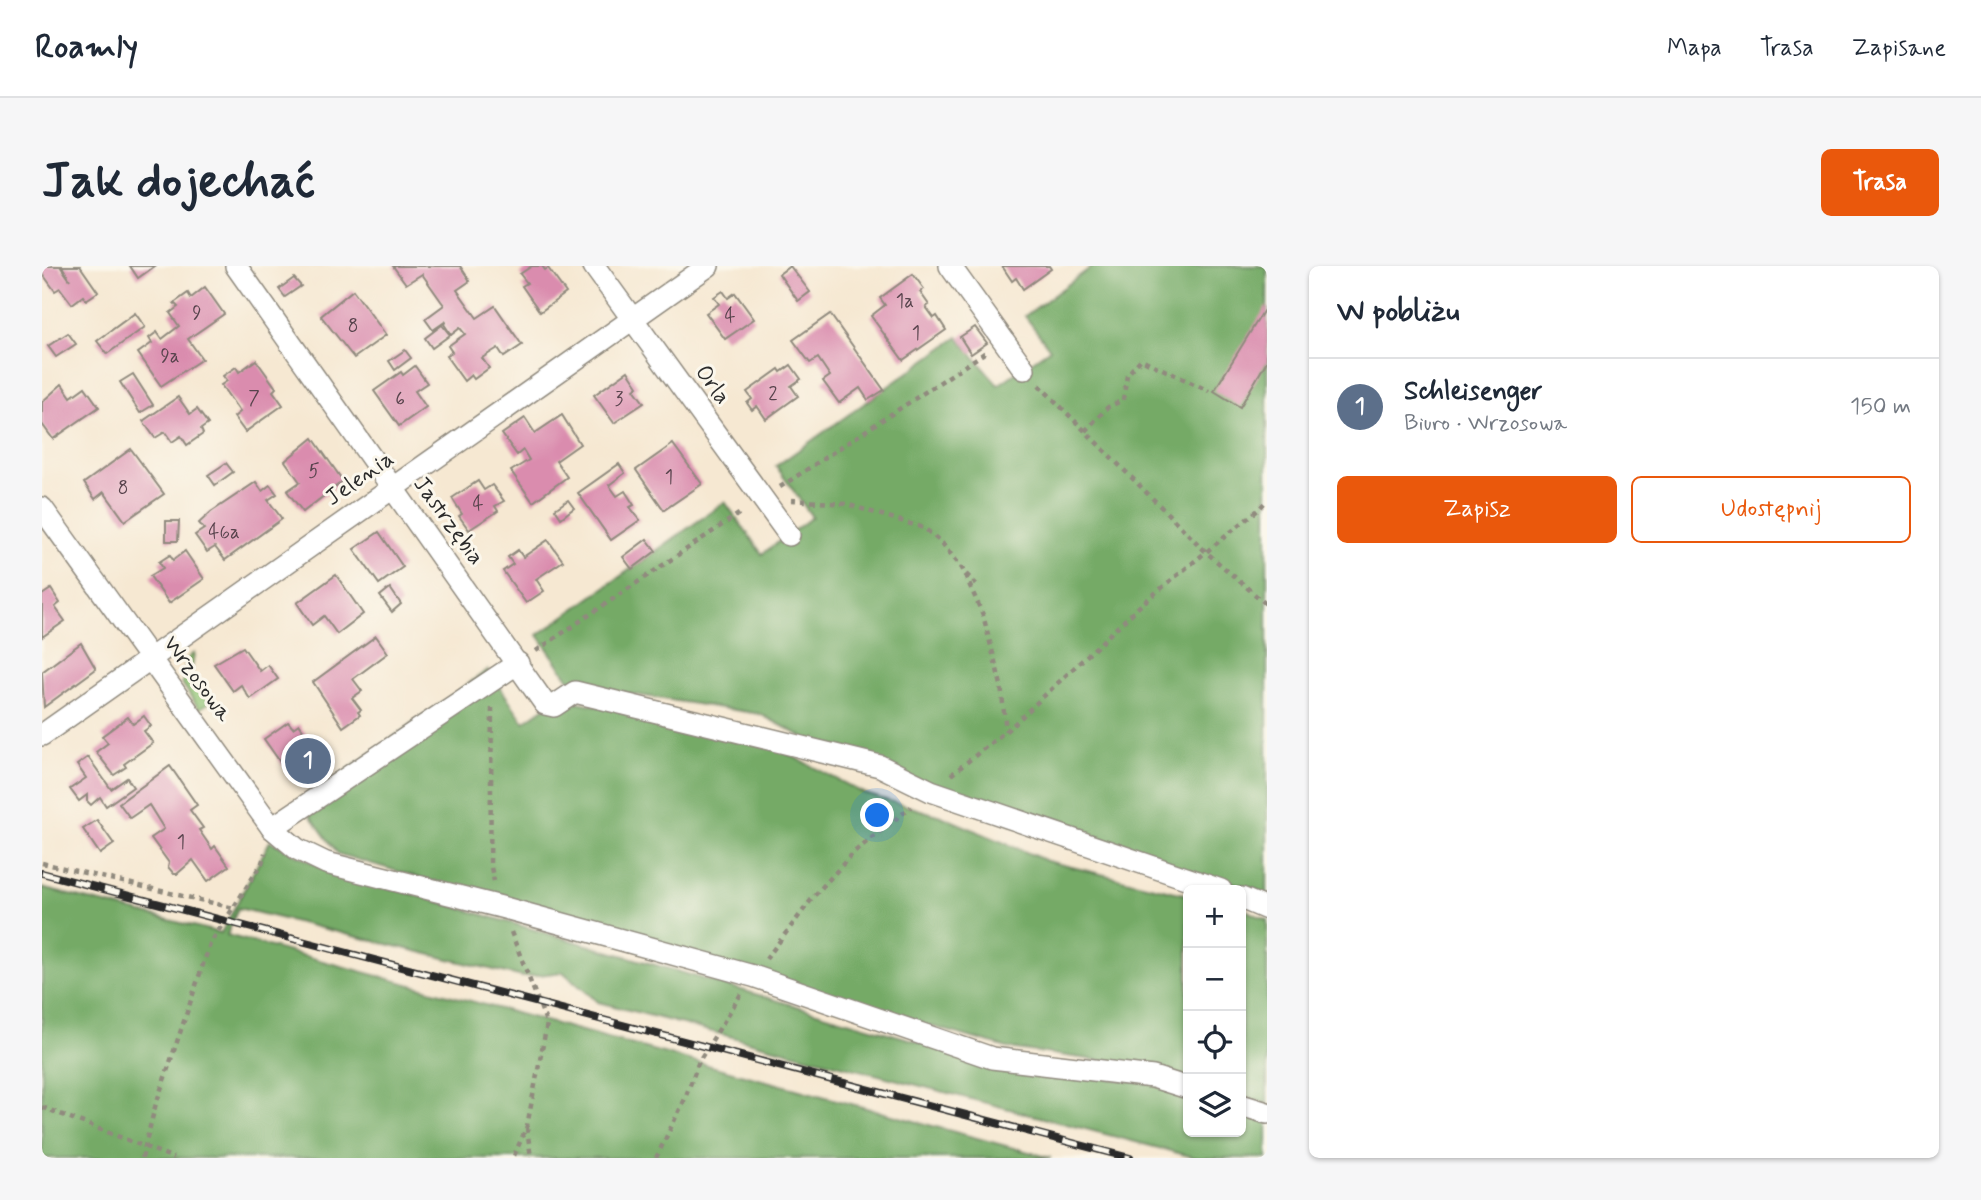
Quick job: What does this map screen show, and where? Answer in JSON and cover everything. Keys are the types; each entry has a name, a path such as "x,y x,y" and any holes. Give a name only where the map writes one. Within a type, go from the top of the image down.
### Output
{"street":[{"name":"Jastrzębia","path":"236,266 545,704 554,706 575,692 880,766 932,791"},
{"name":"Orla","path":"594,266 789,535"},
{"name":"Jelenia","path":"42,735 708,266"},
{"path":"950,266 1024,369"},
{"name":"Wrzosowa","path":"42,508 272,828 297,849 326,863 501,907 753,976 992,1058 1153,1077 1183,1086"},
{"path":"272,828 518,663"},
{"path":"932,791 1206,885"},
{"path":"1246,900 1267,909"},
{"path":"1246,1107 1267,1113"}],"path":[{"path":"1085,430 1108,407 1123,400 1127,375 1141,359 1209,391"},
{"path":"1024,369 1206,552 1267,605"},
{"path":"762,499 846,504 924,528 942,543 980,588"},
{"path":"656,1158 684,1101 699,1061 715,1033 753,976 815,895 854,852 1006,731 1143,603 1267,500"},
{"path":"963,571 983,615 995,653 1002,685 1006,731"},
{"path":"496,678 492,714 490,863 501,907 547,1024 527,1126 513,1158"},
{"path":"142,1158 155,1107 211,944 262,863 272,828"},
{"path":"42,863 234,908"},
{"path":"42,1107 174,1158"},
{"path":"527,1126 531,1158"}],"green space":[{"path":"1093,266 1267,266 1267,895 1246,885 1054,839 871,773 760,714 573,685 538,635 725,502 762,554 812,517 776,466 958,337 998,385 1050,349 1025,316"},
{"path":"194,653 191,674 210,702 199,709 182,683 185,664"},
{"path":"488,670 524,722 558,698 754,736 863,793 941,816 1047,861 1183,894 1183,1076 1155,1068 1007,1048 338,854 301,803"},
{"path":"270,841 323,868 995,1064 1151,1084 1183,1094 1183,1137 1246,1137 1246,1115 1267,1121 1267,1158 1197,1158 598,1002 563,972 523,977 238,908 227,935 1051,1158 42,1158 42,888 221,933"},
{"path":"1246,910 1267,920 1267,1104 1246,1098"}],"building":[{"path":"42,266 60,266 70,280 62,266 80,266 98,292 86,300 83,296 72,304 60,288 55,291 42,273"},
{"path":"130,266 155,266 138,278"},
{"path":"393,266 460,266 470,281 457,290 477,318 495,306 522,345 504,357 498,348 482,358 489,368 474,379 471,375 464,381 446,356 452,352 448,346 465,334 460,328 451,335 444,324 446,321 433,330 425,319 444,305 422,274 406,284"},
{"path":"532,266 542,266 545,270 548,268 566,293 540,312 522,286 527,283 520,274"},
{"path":"790,266 810,292 798,301 779,274"},
{"path":"1002,266 1049,266 1051,269 1023,289 1016,278 1012,281"},
{"path":"913,274 924,289 920,292 929,305 926,307 934,318 937,316 946,330 903,360 871,316 885,305 880,298"},
{"path":"294,278 301,286 285,297 279,289"},
{"path":"205,287 224,314 188,339 202,359 161,386 138,353 152,343 149,338 157,332 162,339 179,326 170,313 178,307 174,303 188,293 191,298"},
{"path":"353,290 386,335 354,358 321,316"},
{"path":"723,291 728,298 735,293 754,319 725,339 706,313 719,304 714,297"},
{"path":"1267,305 1267,361 1240,407 1214,391"},
{"path":"135,313 145,327 107,354 97,341"},
{"path":"830,314 884,390 868,400 860,388 839,403 823,381 830,376 818,358 810,363 793,340"},
{"path":"442,325 450,335 432,348 425,338"},
{"path":"975,327 987,343 971,354 960,337"},
{"path":"68,333 76,344 56,357 48,346"},
{"path":"405,350 411,358 395,370 389,361"},
{"path":"256,360 276,388 273,391 283,405 245,432 234,417 240,412 221,385 227,381 223,376 236,367 239,372"},
{"path":"791,365 801,379 791,386 798,396 766,419 757,406 752,410 747,403 752,399 747,392 779,369 781,372"},
{"path":"415,366 427,383 415,391 426,407 399,426 374,391 401,372 403,375"},
{"path":"628,371 638,386 634,389 644,403 614,423 594,395"},
{"path":"133,374 153,405 140,413 120,382"},
{"path":"62,384 71,397 85,387 99,407 53,439 42,424 42,402"},
{"path":"178,397 190,414 197,409 208,424 201,429 203,434 187,445 181,436 172,442 165,432 155,438 143,421"},
{"path":"562,415 580,444 556,461 567,477 533,502 511,471 529,460 523,450 517,455 502,434 525,418 535,433"},
{"path":"313,438 343,481 303,512 287,491 300,482 285,461"},
{"path":"673,444 702,484 664,510 636,470"},
{"path":"131,449 164,494 125,521 104,492 95,499 84,483"},
{"path":"226,463 233,472 215,485 208,475"},
{"path":"619,464 625,473 609,485 617,496 625,491 634,505 630,507 640,520 611,540 578,493"},
{"path":"478,481 484,490 492,485 504,501 495,506 498,511 469,530 459,516 462,514 452,498"},
{"path":"256,482 262,491 270,485 277,494 268,500 282,519 225,560 215,547 207,552 195,535 204,529 199,523"},
{"path":"568,500 574,508 561,518 555,509"},
{"path":"166,521 179,521 178,541 166,541"},
{"path":"379,532 403,567 379,584 354,549"},
{"path":"647,539 656,551 632,569 623,557"},
{"path":"548,540 563,561 536,579 544,591 526,603 503,571 513,564 508,557 518,550 523,557"},
{"path":"185,551 204,579 169,603 150,576 163,568 159,562 170,555 173,560"},
{"path":"336,575 363,614 337,634 324,616 312,625 297,603"},
{"path":"390,588 401,604 392,612 380,596"},
{"path":"51,589 60,603 55,607 65,621 42,637 42,595"},
{"path":"376,636 388,653 353,679 362,691 352,698 361,710 358,712 360,715 343,727 313,682"},
{"path":"81,643 96,669 44,707 42,672"},
{"path":"243,647 260,671 268,665 278,679 250,699 241,685 233,691 214,664"},
{"path":"144,716 151,726 144,731 153,743 124,764 126,767 114,775 96,752 108,743 102,736 128,717 133,724"},
{"path":"288,722 293,728 299,724 326,763 303,780 293,759 283,766 264,739"},
{"path":"88,757 111,789 127,778 133,787 106,806 100,797 91,805 87,801 87,795 79,801 70,789 86,778 77,765"},
{"path":"170,766 197,805 190,810 203,828 199,830 212,849 215,846 229,866 208,881 193,860 177,874 168,867 169,863 151,838 164,829 149,805 130,818 119,803"},
{"path":"97,820 114,844 100,854 83,829"}],"railway":[{"path":"42,873 1130,1158"}],"place":[{"name":"Schleisenger","path":"308,761"}]}
